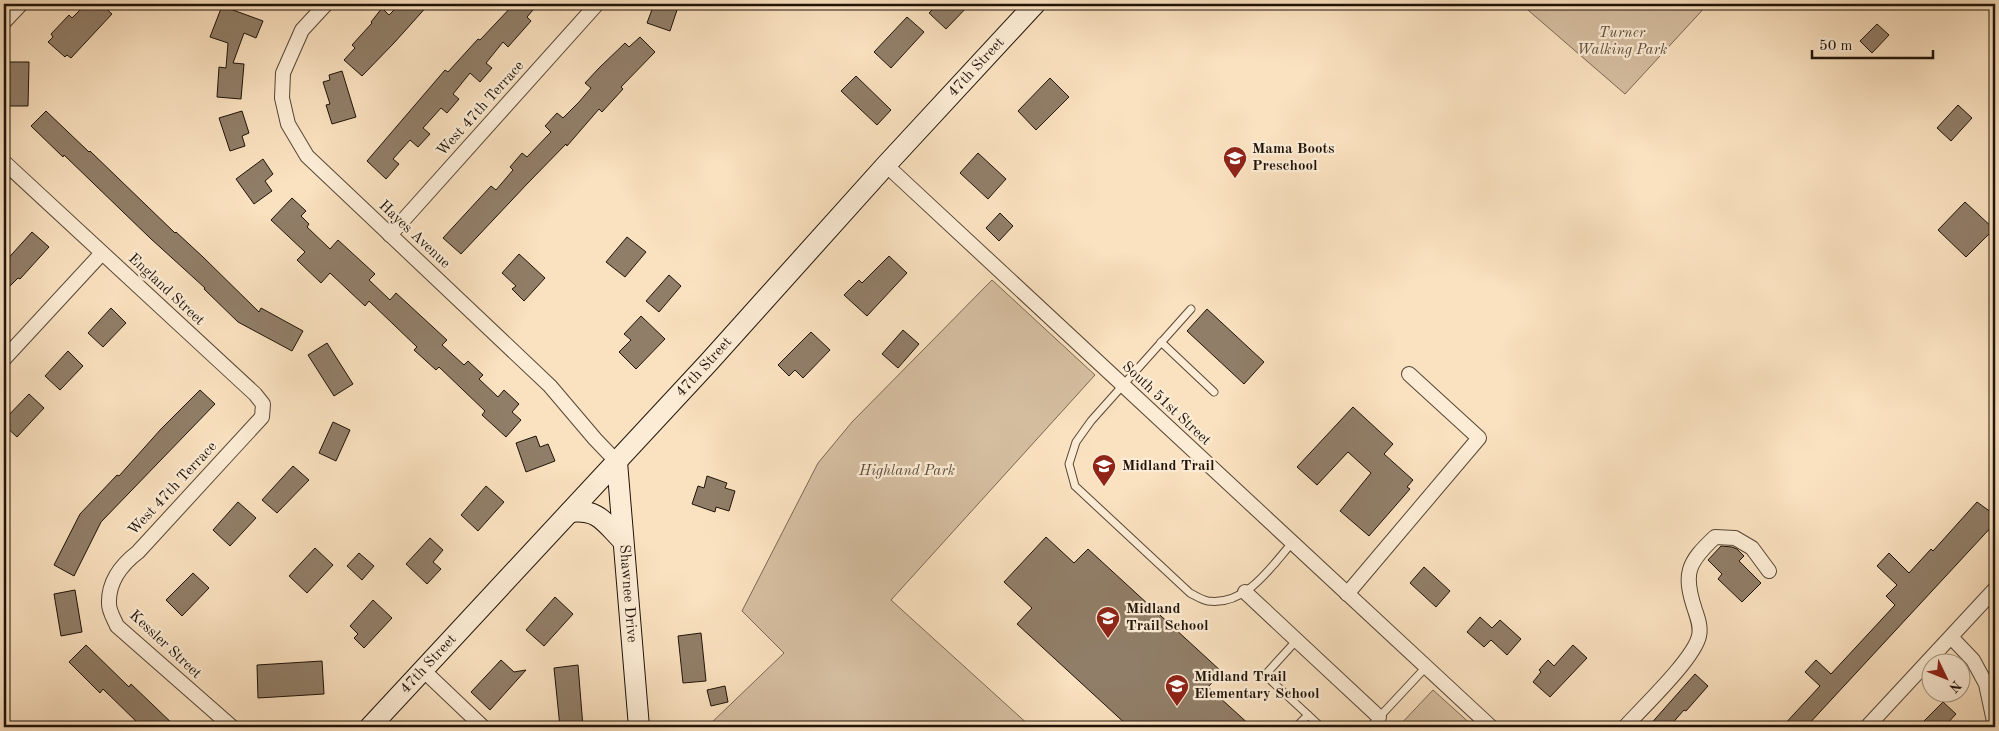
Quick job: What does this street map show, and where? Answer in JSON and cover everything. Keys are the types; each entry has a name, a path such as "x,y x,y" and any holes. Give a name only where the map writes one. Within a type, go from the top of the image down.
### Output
{"main road":[{"name":"47th Street","path":"370,727 709,362 886,165 1035,4"},
{"name":"Shawnee Drive","path":"617,462 622,541 639,727"},
{"path":"570,512 589,511 601,518 622,541"}],"street":[{"path":"4,22 21,4"},
{"name":"Hayes Avenue","path":"326,4 302,30 283,73 282,98 288,124 307,156 550,386 617,462"},
{"name":"West 47th Terrace","path":"390,235 597,4"},
{"name":"England Street","path":"4,162 255,394 263,404 262,417 233,449"},
{"name":"South 51st Street","path":"886,165 1491,727"},
{"path":"4,359 102,253"},
{"path":"1347,594 1480,438 1409,374"},
{"name":"West 47th Terrace","path":"138,552 233,449"},
{"path":"1625,727 1690,656 1699,636 1700,622 1688,586 1690,567 1698,553 1716,537 1735,538 1752,548 1769,571"},
{"name":"Kessler Street","path":"138,552 126,561 111,583 109,605 117,626 232,727"},
{"path":"1867,727 1995,589"},
{"path":"1245,592 1296,641 1374,722"},
{"path":"1951,637 1973,660 1986,684 1995,726"},
{"path":"423,670 483,727"}],"lane":[{"path":"1191,309 1091,421 1076,442 1069,464 1075,486 1190,593 1206,601 1226,601 1245,592 1292,543"},
{"path":"1161,342 1214,392"},
{"path":"1296,641 1265,675 1321,727"},
{"path":"1374,722 1426,667"},
{"path":"1296,727 1308,715"}],"green space":[{"name":"Turner Walking Park","path":"1521,4 1708,4 1625,94"},
{"name":"Highland Park","path":"992,280 1095,375 891,600 1031,727 707,727 784,653 742,611 818,463 852,422"},
{"path":"1433,690 1474,727 1398,727"}],"building":[{"path":"86,4 101,4 112,14 71,58 67,55 65,57 48,42 53,37 51,34 69,15 72,18"},
{"path":"400,4 429,4 362,76 344,60 355,48 352,45 372,23 382,8 389,15"},
{"path":"514,4 538,4 527,17 531,21 508,47 503,42 486,63 492,68 480,82 470,73 453,94 459,99 447,113 441,108 423,128 430,134 418,147 410,140 393,159 399,164 386,179 367,161 445,70 448,72"},
{"path":"654,4 679,4 670,31 647,23"},
{"path":"938,4 970,4 946,29 929,13"},
{"path":"222,6 263,21 256,38 244,33 233,63 244,64 241,99 217,97 219,67 226,68 228,43 210,37"},
{"path":"907,17 924,32 891,68 874,52"},
{"path":"1877,24 1889,35 1872,53 1860,41"},
{"path":"640,37 655,52 621,87 623,89 602,112 599,109 567,146 566,144 461,254 443,238 491,186 496,190 513,170 510,167 522,153 527,157 551,132 545,126 557,113 563,118 579,102 591,88 585,83 599,68 625,43 629,47"},
{"path":"7,62 29,62 28,106 6,106"},
{"path":"342,71 356,117 332,124 326,105 330,104 323,82 330,80 329,75"},
{"path":"856,76 891,110 877,125 841,91"},
{"path":"1050,78 1069,97 1036,130 1018,111"},
{"path":"1958,105 1972,118 1951,141 1937,128"},
{"path":"46,111 203,257 259,312 261,308 303,331 292,351 238,322 205,288 31,126"},
{"path":"242,111 249,133 242,136 245,146 230,151 219,118"},
{"path":"978,153 1006,179 988,199 960,173"},
{"path":"263,159 273,174 265,181 272,191 254,204 236,179"},
{"path":"292,198 306,211 301,216 309,224 307,227 330,249 338,240 375,274 369,280 390,300 396,293 447,340 442,345 464,365 468,361 483,375 479,379 498,397 504,390 519,404 512,412 521,420 506,437 482,415 485,411 439,367 436,370 414,350 417,347 369,301 365,306 330,273 321,283 297,260 305,252 271,220"},
{"path":"1965,202 1994,229 1966,257 1938,230"},
{"path":"1000,213 1013,226 999,241 986,228"},
{"path":"32,232 49,247 20,279 18,278 4,292 4,263"},
{"path":"627,237 646,252 625,277 606,262"},
{"path":"519,254 545,278 524,301 512,289 516,286 502,273"},
{"path":"889,256 907,273 867,316 844,295 859,280 862,283"},
{"path":"669,275 681,286 659,312 646,301"},
{"path":"111,308 126,323 103,347 88,333"},
{"path":"1207,309 1264,362 1244,384 1187,331"},
{"path":"641,316 665,339 636,369 619,352 631,340 624,334"},
{"path":"903,330 919,344 898,368 882,354"},
{"path":"811,332 830,350 803,378 795,370 789,376 778,365"},
{"path":"327,343 353,384 334,396 308,355"},
{"path":"68,351 83,366 60,390 45,376"},
{"path":"200,390 215,404 101,522 74,576 54,565 80,514 117,475 119,476 161,429"},
{"path":"29,394 44,408 17,437 4,425 4,420"},
{"path":"1353,407 1393,444 1384,454 1413,480 1407,487 1410,489 1369,536 1340,511 1371,473 1348,452 1317,485 1297,467"},
{"path":"333,422 350,430 336,461 319,453"},
{"path":"536,436 540,447 548,444 555,461 526,472 516,443"},
{"path":"293,466 309,480 277,513 262,500"},
{"path":"707,476 727,483 725,488 735,491 729,511 716,507 715,512 692,504 698,486 704,488"},
{"path":"486,486 504,502 478,531 461,515"},
{"path":"238,502 256,518 230,546 213,530"},
{"path":"1977,502 1995,515 1995,523 1806,727 1782,727 1820,686 1805,672 1816,660 1831,674 1895,605 1886,596 1897,585 1877,566 1889,553 1909,573 1931,549 1933,551"},
{"path":"1046,537 1074,563 1088,549 1222,672 1208,687 1252,727 1129,727 1017,624 1032,608 1004,582"},
{"path":"430,538 443,550 433,562 441,569 427,584 406,564"},
{"path":"1721,546 1737,549 1744,556 1739,561 1761,583 1742,602 1718,579 1722,574 1708,560"},
{"path":"315,548 333,565 307,593 289,576"},
{"path":"359,553 374,566 362,580 347,566"},
{"path":"1424,567 1450,591 1436,607 1410,583"},
{"path":"193,573 209,588 182,616 166,600"},
{"path":"75,590 82,632 61,636 54,594"},
{"path":"555,597 573,614 544,646 526,630"},
{"path":"373,600 392,618 364,648 354,638 358,634 350,626"},
{"path":"1480,617 1492,628 1500,620 1521,639 1507,655 1491,640 1484,647 1467,632"},
{"path":"701,633 706,681 683,683 678,636"},
{"path":"86,645 129,687 131,684 176,727 142,727 103,689 100,693 69,662"},
{"path":"1573,645 1587,658 1550,697 1533,682 1541,672 1539,670 1548,660 1554,666"},
{"path":"501,660 514,672 526,670 490,710 471,692"},
{"path":"322,661 324,694 258,698 257,665"},
{"path":"578,665 583,727 560,727 554,668"},
{"path":"1695,674 1708,686 1686,711 1684,710 1669,727 1648,727"},
{"path":"725,686 728,702 711,706 707,690"},
{"path":"1941,704 1945,704 1956,714 1944,727 1918,727"}],"place":[{"name":"Mama Boots Preschool","path":"1235,179"},
{"name":"Midland Trail","path":"1104,487"},
{"name":"Midland Trail School","path":"1108,639"},
{"name":"Midland Trail Elementary School","path":"1177,707"}]}
